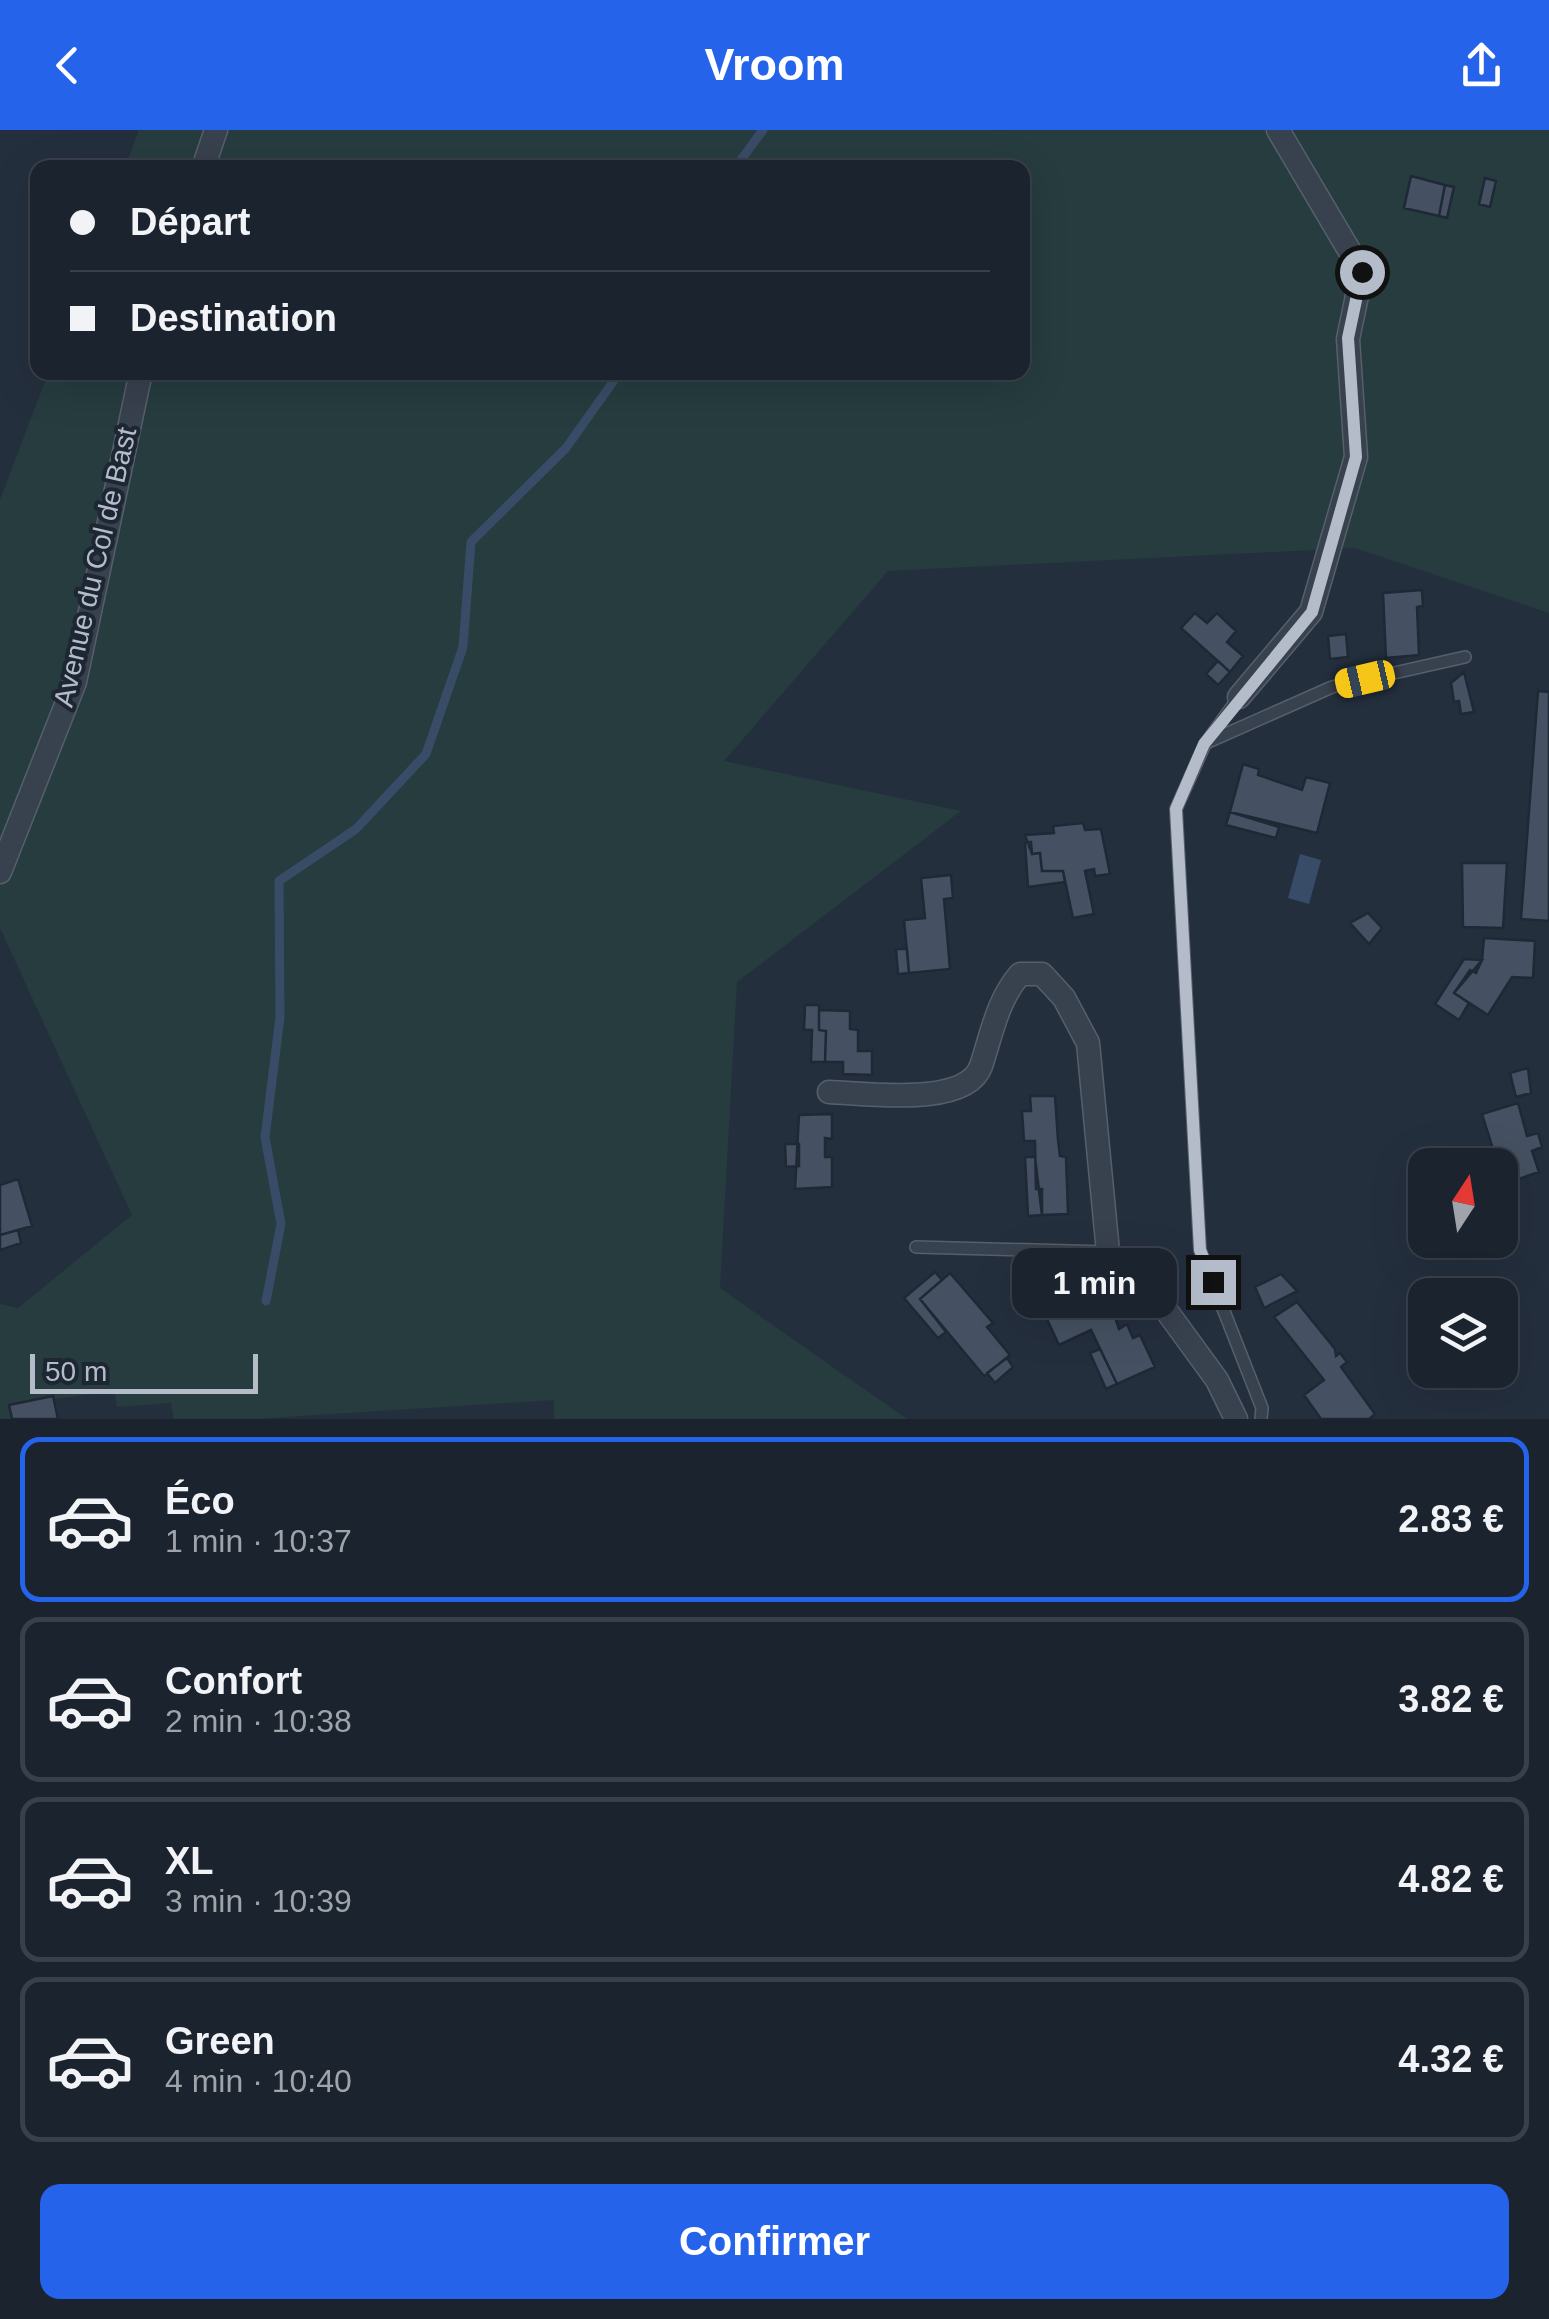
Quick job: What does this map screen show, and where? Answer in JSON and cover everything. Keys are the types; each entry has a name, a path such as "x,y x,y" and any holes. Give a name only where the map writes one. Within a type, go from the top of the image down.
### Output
{"street":[{"path":"206,160 216,130"},
{"path":"1240,697 1312,612 1356,457 1348,338 1362,272 1278,130"},
{"name":"Avenue du Col de Bast","path":"0,872 75,682 139,380"},
{"path":"828,1092 924,1095 960,1088 979,1073 1004,994 1020,974 1042,974 1064,998 1088,1043 1108,1252 1166,1310 1217,1380 1236,1419"}],"lane":[{"path":"1204,744 1332,686 1466,657"},
{"path":"1240,697 1204,744 1176,809 1200,1250 1262,1408 1261,1419"},
{"path":"916,1247 1108,1252"}],"green space":[{"path":"139,130 1549,130 1549,613 1355,548 888,571 724,761 961,811 737,982 720,1288 907,1419 554,1419 554,1400 254,1419 174,1419 171,1403 117,1407 114,1391 10,1405 12,1419 0,1419 0,1304 18,1308 132,1215 0,928 0,500 45,380 1030,380 1030,160 128,160"}],"water":[{"path":"1300,854 1321,860 1309,904 1288,898"}],"building":[{"path":"1411,176 1445,185 1439,216 1404,208"},
{"path":"1485,178 1496,181 1490,207 1479,204"},
{"path":"1445,185 1454,187 1447,218 1439,216"},
{"path":"1422,590 1423,606 1417,607 1419,655 1386,658 1383,593"},
{"path":"1195,613 1207,623 1217,613 1236,631 1227,642 1243,656 1230,672 1181,628"},
{"path":"1346,634 1348,657 1330,659 1328,636"},
{"path":"1218,661 1230,672 1218,685 1206,674"},
{"path":"1464,672 1474,712 1461,714 1451,683"},
{"path":"1538,691 1549,692 1549,921 1521,919"},
{"path":"1243,764 1259,769 1258,775 1302,790 1306,777 1330,783 1317,833 1230,812"},
{"path":"1230,812 1279,827 1276,838 1226,825"},
{"path":"1083,823 1085,830 1101,829 1110,874 1095,876 1094,869 1085,871 1094,914 1073,918 1063,871 1042,871 1040,853 1032,854 1025,835 1054,833 1053,826"},
{"path":"1031,842 1032,854 1040,853 1042,871 1063,871 1065,882 1028,887 1025,843"},
{"path":"1462,863 1507,863 1503,928 1463,927"},
{"path":"951,875 953,898 944,899 950,969 909,973 904,920 925,918 921,878"},
{"path":"1368,913 1382,928 1369,944 1350,923"},
{"path":"1484,938 1535,941 1533,978 1512,977 1488,1015 1454,993 1470,970 1476,973"},
{"path":"896,949 907,949 909,973 898,974"},
{"path":"1464,959 1482,960 1454,993 1469,1003 1459,1020 1435,1004"},
{"path":"805,1005 819,1005 819,1030 826,1031 825,1062 811,1062 812,1030 804,1030"},
{"path":"819,1010 850,1011 850,1029 858,1030 858,1051 872,1051 872,1075 843,1074 843,1062 825,1062 826,1031 819,1030"},
{"path":"1528,1068 1531,1093 1516,1097 1510,1073"},
{"path":"1030,1096 1055,1096 1060,1156 1066,1157 1068,1214 1042,1215 1042,1189 1036,1189 1035,1141 1024,1141 1022,1111 1031,1111"},
{"path":"1518,1103 1527,1136 1538,1133 1542,1147 1532,1151 1539,1172 1518,1179 1518,1148 1493,1148 1482,1114"},
{"path":"832,1114 832,1139 825,1138 825,1157 832,1157 832,1187 795,1189 799,1115"},
{"path":"785,1144 799,1144 799,1166 786,1167"},
{"path":"1025,1157 1035,1157 1042,1215 1028,1216"},
{"path":"18,1179 32,1226 0,1235 0,1185"},
{"path":"18,1230 21,1243 0,1250 0,1235"},
{"path":"935,1272 942,1280 920,1299 946,1332 938,1338 904,1298"},
{"path":"950,1273 993,1323 987,1327 1010,1355 984,1376 920,1299"},
{"path":"1281,1274 1297,1291 1264,1308 1255,1287"},
{"path":"1079,1285 1086,1300 1106,1291 1119,1329 1127,1324 1133,1338 1140,1335 1155,1367 1117,1384 1091,1330 1059,1345 1045,1315 1076,1302 1071,1289"},
{"path":"1297,1302 1335,1349 1336,1356 1340,1353 1347,1362 1341,1367 1375,1414 1369,1419 1321,1419 1304,1395 1324,1380 1274,1317"},
{"path":"1100,1349 1117,1384 1106,1389 1090,1353"},
{"path":"1007,1358 1013,1367 995,1383 987,1373"},
{"path":"53,1396 58,1419 12,1419 9,1405"}],"waterway":[{"path":"741,160 763,130"},
{"path":"266,1301 281,1224 265,1137 280,1017 279,881 356,829 426,754 463,647 471,542 566,448 614,380"}],"route":[{"path":"1213,1282 1200,1250 1176,809 1204,744 1312,612 1356,457 1348,338 1362,272"}]}
